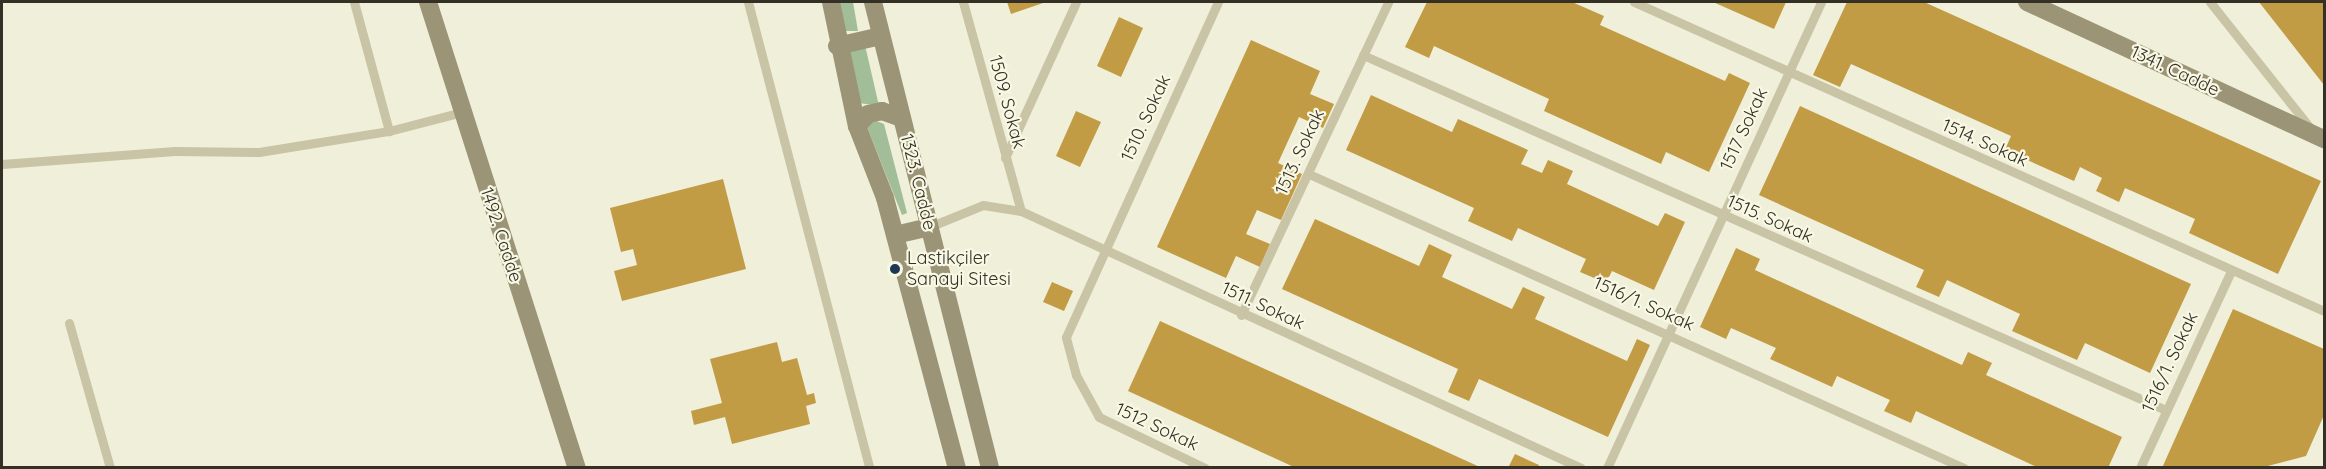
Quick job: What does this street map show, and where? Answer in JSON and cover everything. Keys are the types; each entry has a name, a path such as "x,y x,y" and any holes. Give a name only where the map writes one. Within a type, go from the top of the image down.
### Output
{"main road":[{"name":"1492. Cadde","path":"428,2 577,468"},
{"path":"831,2 837,46 857,126 895,235 957,468"},
{"name":"1323. Cadde","path":"873,2 990,468"},
{"name":"1341. Cadde","path":"2035,3 2320,137"},
{"path":"837,46 881,36"},
{"path":"857,126 868,114 882,111 902,118"},
{"path":"895,235 929,226"}],"lane":[{"path":"354,2 389,131"},
{"path":"748,2 869,468"},
{"name":"1509. Sokak","path":"963,2 1021,211"},
{"path":"1005,158 1076,2"},
{"name":"1510. Sokak","path":"1104,249 1218,2"},
{"name":"1513. Sokak","path":"1241,315 1388,2"},
{"name":"1514. Sokak","path":"1634,2 1788,73 2325,311"},
{"name":"1517 Sokak","path":"1607,468 1821,2"},
{"path":"2210,2 2320,137"},
{"name":"1515. Sokak","path":"1363,55 1722,216 2166,410"},
{"path":"2,164 153,152 259,152 389,131 462,112"},
{"name":"1516/1. Sokak","path":"1309,174 1669,333 1964,468"},
{"name":"1511. Sokak","path":"929,226 983,205 1021,211 1241,315 1581,468"},
{"name":"1512 Sokak","path":"1104,249 1066,337 1067,353 1088,404 1112,426 1204,468"},
{"name":"1516/1. Sokak","path":"2140,468 2231,271"},
{"path":"69,323 110,468"}],"green space":[{"path":"838,2 853,2 858,31 845,31"},
{"path":"865,45 879,106 859,103 844,54"},
{"path":"874,120 884,124 907,213 902,215 867,127"}],"building":[{"path":"1007,2 1046,2 1011,14"},
{"path":"1427,2 1572,2 1604,16 1600,25 1725,81 1729,73 1750,83 1709,172 1666,152 1661,164 1544,111 1549,99 1434,46 1429,58 1405,47"},
{"path":"1713,2 1786,2 1774,29"},
{"path":"1847,2 1924,2 2321,181 2278,274 2189,233 2195,219 2125,188 2119,202 2096,191 2102,178 2080,167 2074,181 2005,150 2011,136 1851,64 1840,87 1813,75"},
{"path":"2259,2 2324,2 2324,85"},
{"path":"1119,17 1143,28 1121,77 1097,66"},
{"path":"1251,40 1320,71 1310,94 1334,104 1323,128 1299,117 1278,163 1302,174 1281,220 1257,210 1246,234 1270,244 1260,267 1236,256 1226,278 1157,247"},
{"path":"1371,95 1452,132 1458,119 1528,150 1521,164 1542,173 1548,160 1573,171 1567,184 1658,226 1665,213 1685,222 1654,290 1612,271 1606,283 1580,272 1586,259 1518,228 1512,241 1468,221 1474,208 1346,150"},
{"path":"1800,106 2191,284 2150,373 2085,343 2077,360 2012,331 2020,314 1947,280 1939,297 1916,287 1924,270 1759,195"},
{"path":"1076,111 1101,122 1080,167 1056,156"},
{"path":"723,179 746,269 622,301 614,271 637,265 633,249 621,252 610,208"},
{"path":"1315,219 1419,266 1429,244 1452,255 1442,277 1512,309 1523,287 1545,297 1535,319 1627,361 1637,339 1650,345 1608,437 1479,379 1469,401 1448,392 1458,369 1282,289"},
{"path":"1736,248 1760,259 1755,270 1962,365 1968,352 1992,363 1986,375 2122,437 2108,468 2039,468 1916,411 1911,423 1884,411 1890,400 1837,376 1832,387 1770,359 1776,348 1731,328 1726,339 1700,327"},
{"path":"1052,282 1073,291 1064,311 1043,302"},
{"path":"2233,309 2324,349 2324,415 2306,456 2260,468 2162,468"},
{"path":"1160,321 1482,468 1296,468 1128,391"},
{"path":"777,342 782,362 797,358 807,395 814,393 816,403 806,406 810,424 732,444 725,417 694,425 691,411 722,403 710,359"},
{"path":"1515,454 1539,465 1538,468 1508,468"}],"place":[{"name":"Lastikçiler Sanayi Sitesi","path":"895,269"}]}
